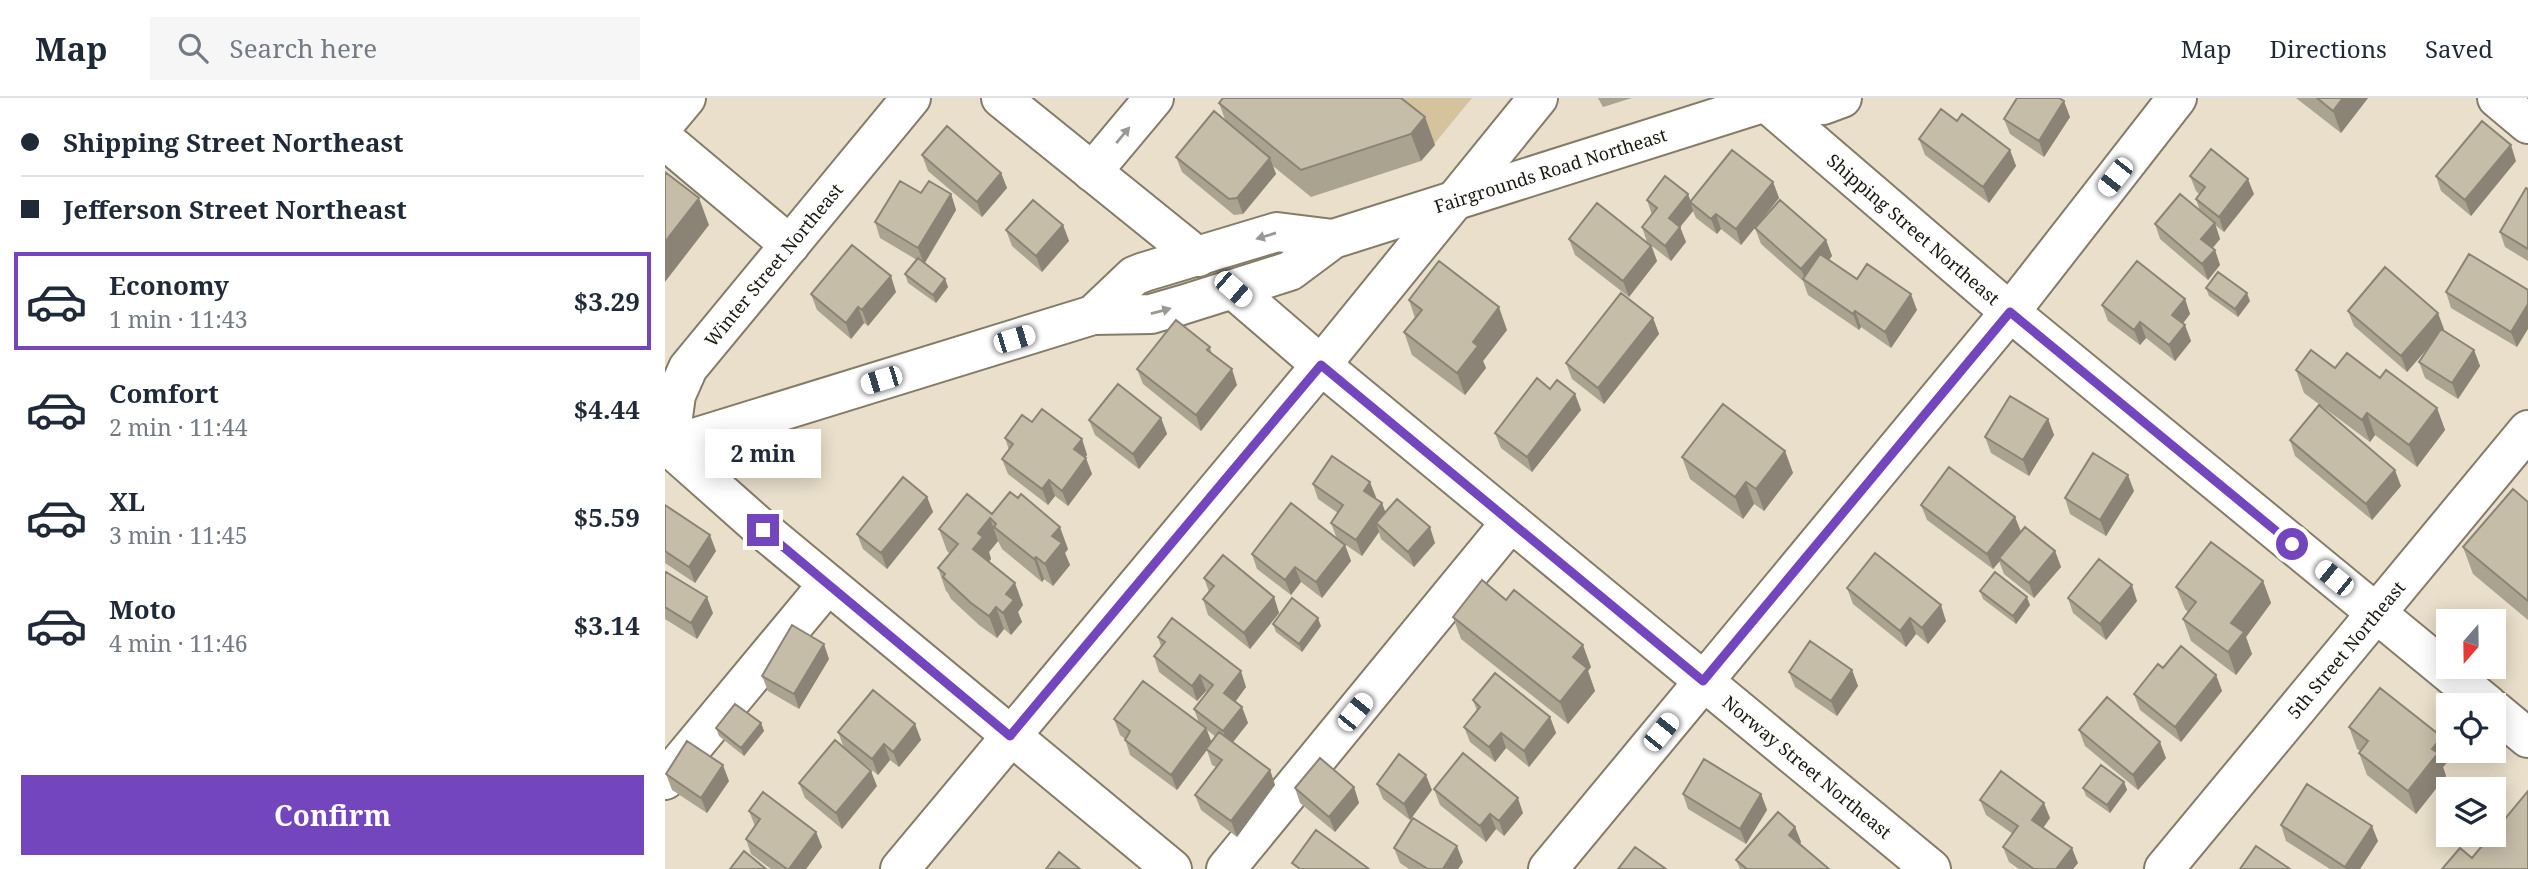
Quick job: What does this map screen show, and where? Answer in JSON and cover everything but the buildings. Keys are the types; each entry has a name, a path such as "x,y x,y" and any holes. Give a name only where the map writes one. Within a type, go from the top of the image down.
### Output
{"street":[{"path":"665,123 686,98"},
{"name":"Winter Street Northeast","path":"666,445 676,395 688,368 911,98"},
{"path":"1092,172 1154,98"},
{"path":"901,869 1321,365 1538,98"},
{"name":"Fairgrounds Road Northeast","path":"666,445 1093,315 1151,314 1233,289 1290,271 1333,239 1767,99 1823,105 1842,98"},
{"path":"1548,869 2010,312 2177,98"},
{"path":"2497,98 2528,124"},
{"name":"Shipping Street Northeast","path":"1767,99 2010,312 2473,693"},
{"path":"1021,104 1092,172 1198,257"},
{"path":"665,140 790,245"},
{"name":"Fairgrounds Road Northeast","path":"1093,315 1134,276 1277,232 1333,239"},
{"name":"Norway Street Northeast","path":"1233,289 1321,365 1931,869"},
{"name":"5th Street Northeast","path":"2164,869 2528,430"},
{"path":"666,445 828,584 1171,869"},
{"path":"1226,869 1511,522"},
{"path":"665,780 828,584"},
{"path":"2506,720 2528,738"}],"shaded area":[{"path":"1380,98 1472,98 1435,143"}],"route":[{"path":"763,530 1010,736 1321,365 1703,681 2010,312 2292,544"}]}
